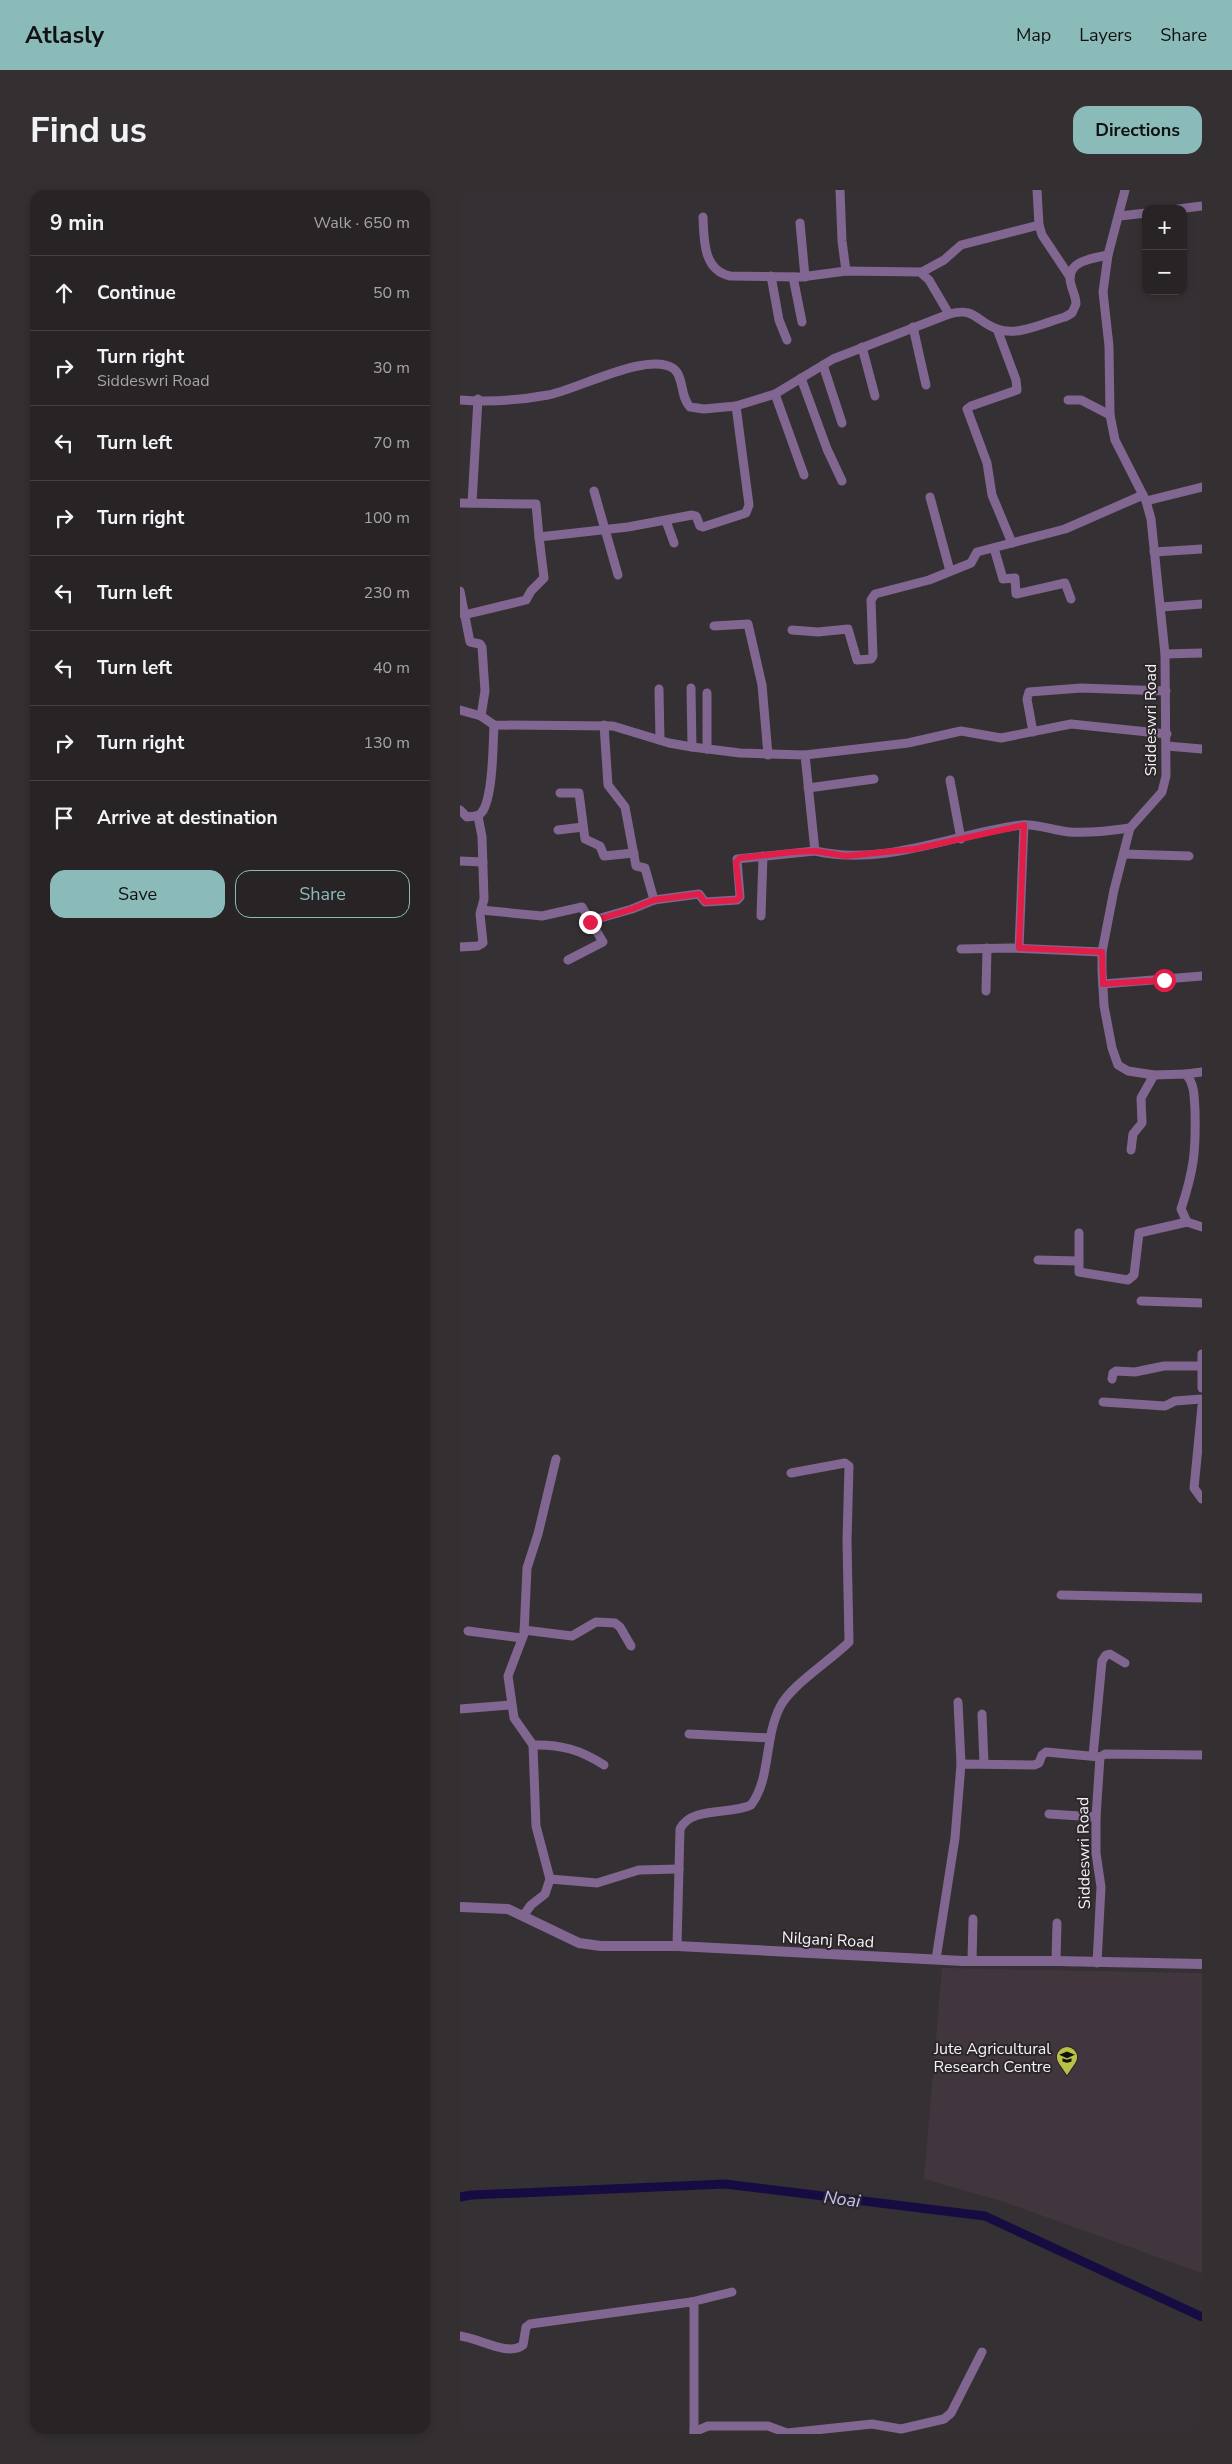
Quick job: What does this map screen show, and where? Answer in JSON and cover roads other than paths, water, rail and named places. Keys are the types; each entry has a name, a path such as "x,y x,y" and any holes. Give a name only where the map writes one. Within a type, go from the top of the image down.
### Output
{"street":[{"path":"840,190 842,241 846,271"},
{"path":"460,400 547,395 568,390 628,368 652,364 674,369 679,376 684,397 690,407 704,409 736,406 776,394 823,365 862,347 960,311 971,312 997,329 1018,330 1065,317 1072,312 1076,304 1076,298 1070,277 1042,235 1039,225 1037,190"},
{"name":"Siddeswri Road","path":"1125,190 1120,216 1108,255 1103,299 1109,346 1110,415 1115,440 1144,498 1154,552 1165,654 1167,746 1163,788 1130,828 1102,952 1104,1006 1112,1048 1118,1065 1128,1071 1154,1075 1202,1072"},
{"path":"1187,208 1202,206"},
{"path":"1120,216 1142,213"},
{"path":"702,217 704,245 716,271 730,276 805,277 846,271 922,272 944,260 961,245 1039,225"},
{"path":"800,223 805,277"},
{"path":"1070,277 1078,264 1108,255"},
{"path":"922,272 929,280 949,314"},
{"path":"771,276 779,320 786,340"},
{"path":"793,276 802,322"},
{"path":"913,327 926,385"},
{"path":"997,329 1018,388 1016,391 967,409 987,463 992,495 1012,543"},
{"path":"862,347 875,396"},
{"path":"823,365 842,423"},
{"path":"801,378 827,450 842,481"},
{"path":"776,394 804,475"},
{"path":"472,503 478,399"},
{"path":"1068,400 1082,400 1110,415"},
{"path":"540,537 666,522 694,515 700,526 703,527 748,511 736,406"},
{"path":"792,630 810,633 848,629 856,658 859,660 871,659 873,656 872,597 879,592 929,580 970,563 977,552 1065,529 1144,498 1202,487"},
{"path":"594,491 618,575"},
{"path":"930,496 950,571"},
{"path":"460,503 536,504 544,578 531,590 526,600 464,615"},
{"path":"666,522 674,543"},
{"path":"994,548 1002,578 1015,578 1016,594 1065,583 1071,599"},
{"path":"1154,552 1202,549"},
{"path":"460,591 470,642 480,644 482,647 485,691 481,716"},
{"path":"1161,607 1202,604"},
{"path":"714,626 748,624 762,685 768,755"},
{"path":"1165,654 1202,653"},
{"path":"659,688 660,740"},
{"path":"691,688 692,746"},
{"path":"1032,732 1027,699 1029,692 1081,688 1166,691"},
{"path":"707,749 708,693"},
{"path":"460,710 481,716 494,725 604,725 619,727 660,740 707,749 768,755 805,755 908,743 961,731 998,738 1071,724 1167,734"},
{"path":"460,810 467,817 478,816 483,811 492,778 494,725"},
{"path":"604,725 608,785 625,807 637,867 645,868 654,900"},
{"path":"1167,746 1202,749"},
{"path":"805,755 815,851"},
{"path":"808,788 874,779"},
{"path":"950,780 961,839"},
{"path":"560,793 579,793 586,841 600,846 604,856 634,853"},
{"path":"460,948 482,945 483,862 482,834 478,816"},
{"path":"590,922 654,900 699,894 705,902 737,900 740,897 738,860 815,851 846,856 915,849 1024,825 1069,832 1102,832 1130,828"},
{"path":"1019,948 1024,825"},
{"path":"558,830 583,827"},
{"path":"1124,854 1189,856"},
{"path":"761,916 763,856"},
{"path":"460,861 483,862"},
{"path":"481,910 546,916 580,907 583,908 603,942 568,960"},
{"path":"986,991 987,948"},
{"path":"961,949 1019,948 1102,952"},
{"path":"1103,984 1202,976"},
{"path":"1186,1074 1193,1086 1196,1133 1194,1162 1181,1209 1187,1222"},
{"path":"1131,1150 1133,1134 1142,1123 1141,1098 1154,1075"},
{"path":"1079,1233 1078,1261 1080,1273 1131,1280 1134,1275 1139,1233 1187,1222 1202,1227"},
{"path":"1038,1260 1078,1261"},
{"path":"1141,1301 1202,1303"},
{"path":"1202,1354 1202,1388"},
{"path":"1112,1379 1112,1373 1116,1371 1135,1372 1164,1366 1201,1366"},
{"path":"1103,1402 1165,1406 1175,1401 1202,1399"},
{"path":"1202,1406 1194,1488 1202,1499"},
{"path":"523,1916 531,1905 545,1894 550,1879 536,1826 532,1744 514,1718 508,1676 523,1634 527,1568 556,1459"},
{"path":"677,1946 680,1830 686,1819 748,1807 758,1797 775,1718 782,1703 846,1644 850,1638 847,1551 849,1466 845,1463 791,1473"},
{"path":"1061,1595 1202,1598"},
{"path":"468,1631 572,1636 596,1622 615,1623 620,1627 631,1646"},
{"name":"Siddeswri Road","path":"1097,1963 1101,1887 1096,1853 1096,1756 1102,1661 1106,1655 1110,1654 1125,1663"},
{"path":"936,1960 954,1851 961,1764 958,1702"},
{"path":"460,1709 511,1705"},
{"path":"982,1714 984,1764"},
{"path":"689,1734 770,1738"},
{"path":"532,1744 565,1746 604,1765"},
{"path":"961,1764 1037,1765 1042,1754 1046,1752 1096,1756 1105,1754 1202,1754"},
{"path":"1049,1814 1096,1818"},
{"path":"550,1879 598,1884 639,1870 679,1870"},
{"name":"Nilganj Road","path":"460,1907 508,1909 579,1943 592,1946 677,1946 936,1960 1202,1964"},
{"path":"972,1961 973,1919"},
{"path":"1056,1961 1057,1923"},
{"path":"460,2336 476,2338 501,2349 520,2348 523,2345 526,2328 530,2324 691,2302 732,2292"},
{"path":"691,2302 694,2306 694,2433 708,2426 768,2426 787,2433 872,2424 901,2429 944,2419 951,2413 982,2352"}],"waterway":[{"name":"Noai","path":"460,2197 725,2184 985,2216 1202,2317"}],"place":[{"name":"Jute Agricultural Research Centre","path":"1067,2076"}]}
